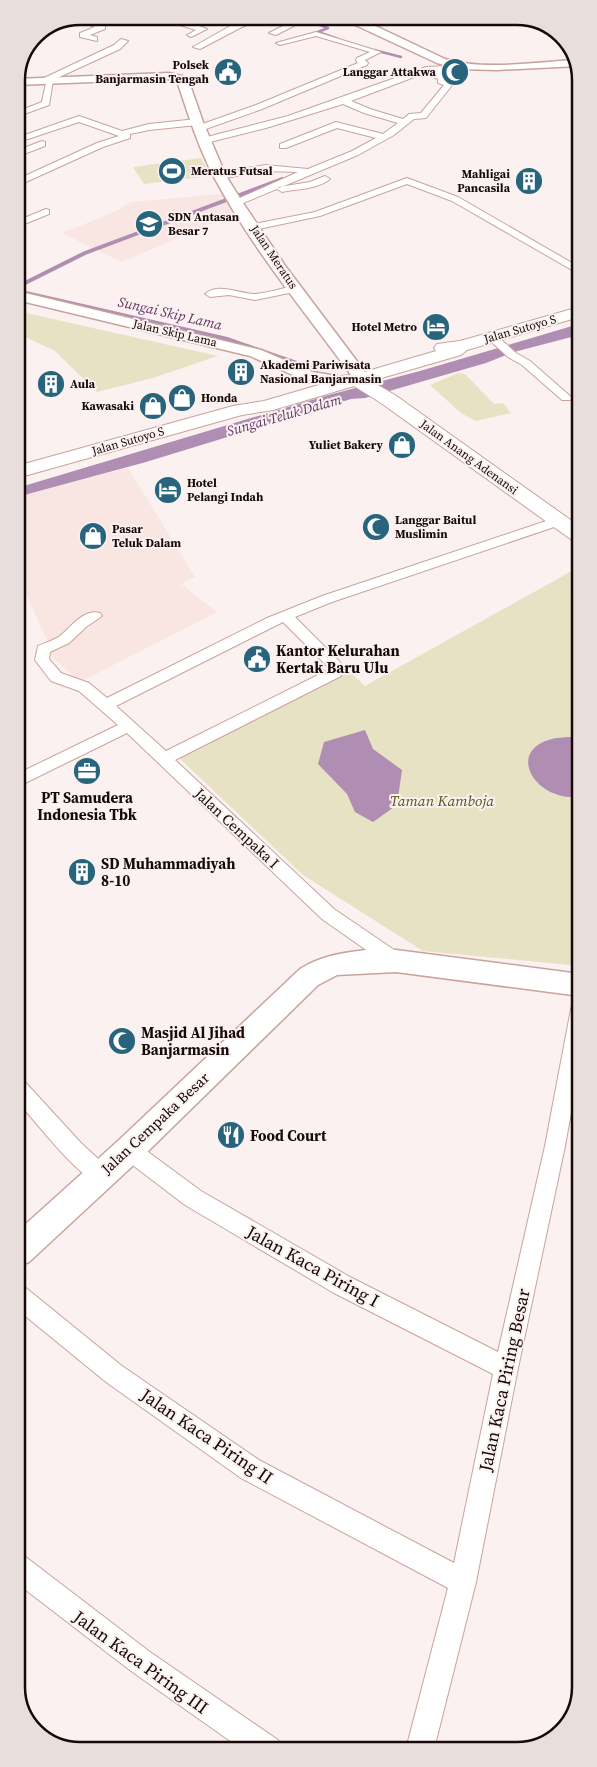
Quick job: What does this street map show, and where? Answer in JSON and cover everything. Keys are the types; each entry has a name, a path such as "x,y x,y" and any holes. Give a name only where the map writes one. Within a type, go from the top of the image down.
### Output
{"highway":[{"name":"Jalan Sutoyo S","path":"25,470 240,410 266,406 455,351 461,346 496,341 572,314"},
{"name":"Jalan Sutoyo S","path":"240,410 258,400 331,379 359,378"},
{"name":"Jalan Anang Adenansi","path":"359,378 572,531"}],"street":[{"path":"94,39 83,35 102,27 96,25"},
{"path":"188,25 203,29 191,35"},
{"path":"197,47 240,25"},
{"path":"273,33 290,25"},
{"path":"365,25 453,65 479,67 569,63"},
{"path":"122,134 151,127 198,125 259,107 364,63 360,60 377,52 316,34 280,43"},
{"path":"25,82 49,82 117,47 124,41"},
{"path":"419,61 433,57"},
{"path":"260,193 308,170 355,153 384,137 412,116 423,116 449,84 441,81 442,78 434,75 442,69 453,65"},
{"path":"206,140 248,131 344,102 429,69 442,69"},
{"name":"Jalan Meratus","path":"49,82 169,76 182,79 198,125 220,176 295,290 359,378"},
{"path":"25,112 46,104 49,82"},
{"path":"344,102 404,122"},
{"path":"25,138 79,119 127,136 100,145 25,179"},
{"path":"80,130 95,125"},
{"path":"283,146 336,125 384,137"},
{"path":"25,151 54,140"},
{"path":"220,176 268,168 308,170"},
{"path":"234,199 312,184 325,179"},
{"path":"254,227 317,214 406,181 455,199 572,267"},
{"path":"25,220 46,212"},
{"path":"210,294 229,292 254,297 295,290"},
{"name":"Jalan Skip Lama","path":"25,298 255,353 308,376 331,379"},
{"path":"496,341 512,355 526,363 566,398"},
{"path":"104,706 285,616 327,599 558,521"},
{"name":"Jalan Cempaka I","path":"95,616 81,624 64,640 43,649 42,660 56,677 84,688 129,726 328,914 396,962"},
{"path":"164,759 336,672 335,665 285,616"},
{"path":"25,777 129,726"},
{"name":"Jalan Cempaka Besar","path":"25,1244 100,1174 129,1150 309,977 320,970 335,964 365,961 396,962 572,984"},
{"name":"Jalan Kaca Piring Besar","path":"422,1742 463,1582 506,1368 555,1146 572,1052"},
{"path":"25,1096 74,1150 100,1174"},
{"name":"Jalan Kaca Piring I","path":"129,1150 193,1198 342,1285 506,1368"},
{"name":"Jalan Kaca Piring II","path":"25,1302 114,1374 250,1469 463,1582"},
{"name":"Jalan Kaca Piring III","path":"25,1574 81,1620 218,1718 256,1742"}],"shaded area":[{"name":"SDN Antasan Besar 7","path":"222,194 234,214 122,262 62,233 117,211 131,202"},
{"name":"Pasar Teluk Dalam","path":"128,468 195,577 181,584 217,612 80,682 48,653 50,647 132,607 50,646 25,592 25,495"}],"green space":[{"name":"Meratus Futsal","path":"201,158 211,176 144,184 133,167"},
{"path":"25,313 218,356 153,378 97,392 55,351 25,337"},
{"path":"458,373 465,374 494,404 503,403 511,413 476,421 461,413 430,385"},
{"name":"Taman Kamboja","path":"572,571 572,965 423,951 303,875 178,757 346,668 365,686"}],"water":[{"name":"Sungai Teluk Dalam","path":"572,326 572,337 514,352 486,363 365,398 351,399 146,462 25,495 25,486 325,396 420,371"},
{"path":"365,730 373,749 402,770 397,805 373,822 355,812 347,794 318,764 324,742"},
{"path":"572,738 572,797 562,796 547,790 536,780 529,769 529,758 535,748 548,740"}],"waterway":[{"path":"320,25 328,28 318,32 338,39"},
{"path":"374,50 401,57"},
{"path":"25,283 85,253 282,179"},
{"name":"Sungai Skip Lama","path":"25,293 227,339 249,347"},
{"name":"Sungai Skip Lama","path":"246,346 316,370"}],"place":[{"name":"Polsek Banjarmasin Tengah","path":"228,72"},
{"name":"Langgar Attakwa","path":"455,72"},
{"name":"Meratus Futsal","path":"172,171"},
{"name":"Mahligai Pancasila","path":"529,181"},
{"name":"SDN Antasan Besar 7","path":"149,224"},
{"name":"Hotel Metro","path":"436,327"},
{"name":"Akademi Pariwisata Nasional Banjarmasin","path":"241,372"},
{"name":"Aula","path":"51,384"},
{"name":"Honda","path":"182,398"},
{"name":"Kawasaki","path":"153,406"},
{"name":"Yuliet Bakery","path":"402,445"},
{"name":"Hotel Pelangi Indah","path":"168,490"},
{"name":"Langgar Baitul Muslimin","path":"376,527"},
{"name":"Pasar Teluk Dalam","path":"93,536"},
{"name":"Kantor Kelurahan Kertak Baru Ulu","path":"257,659"},
{"name":"PT Samudera Indonesia Tbk","path":"87,771"},
{"name":"SD Muhammadiyah 8-10","path":"82,872"},
{"name":"Masjid Al Jihad Banjarmasin","path":"122,1041"},
{"name":"Food Court","path":"231,1135"}]}
